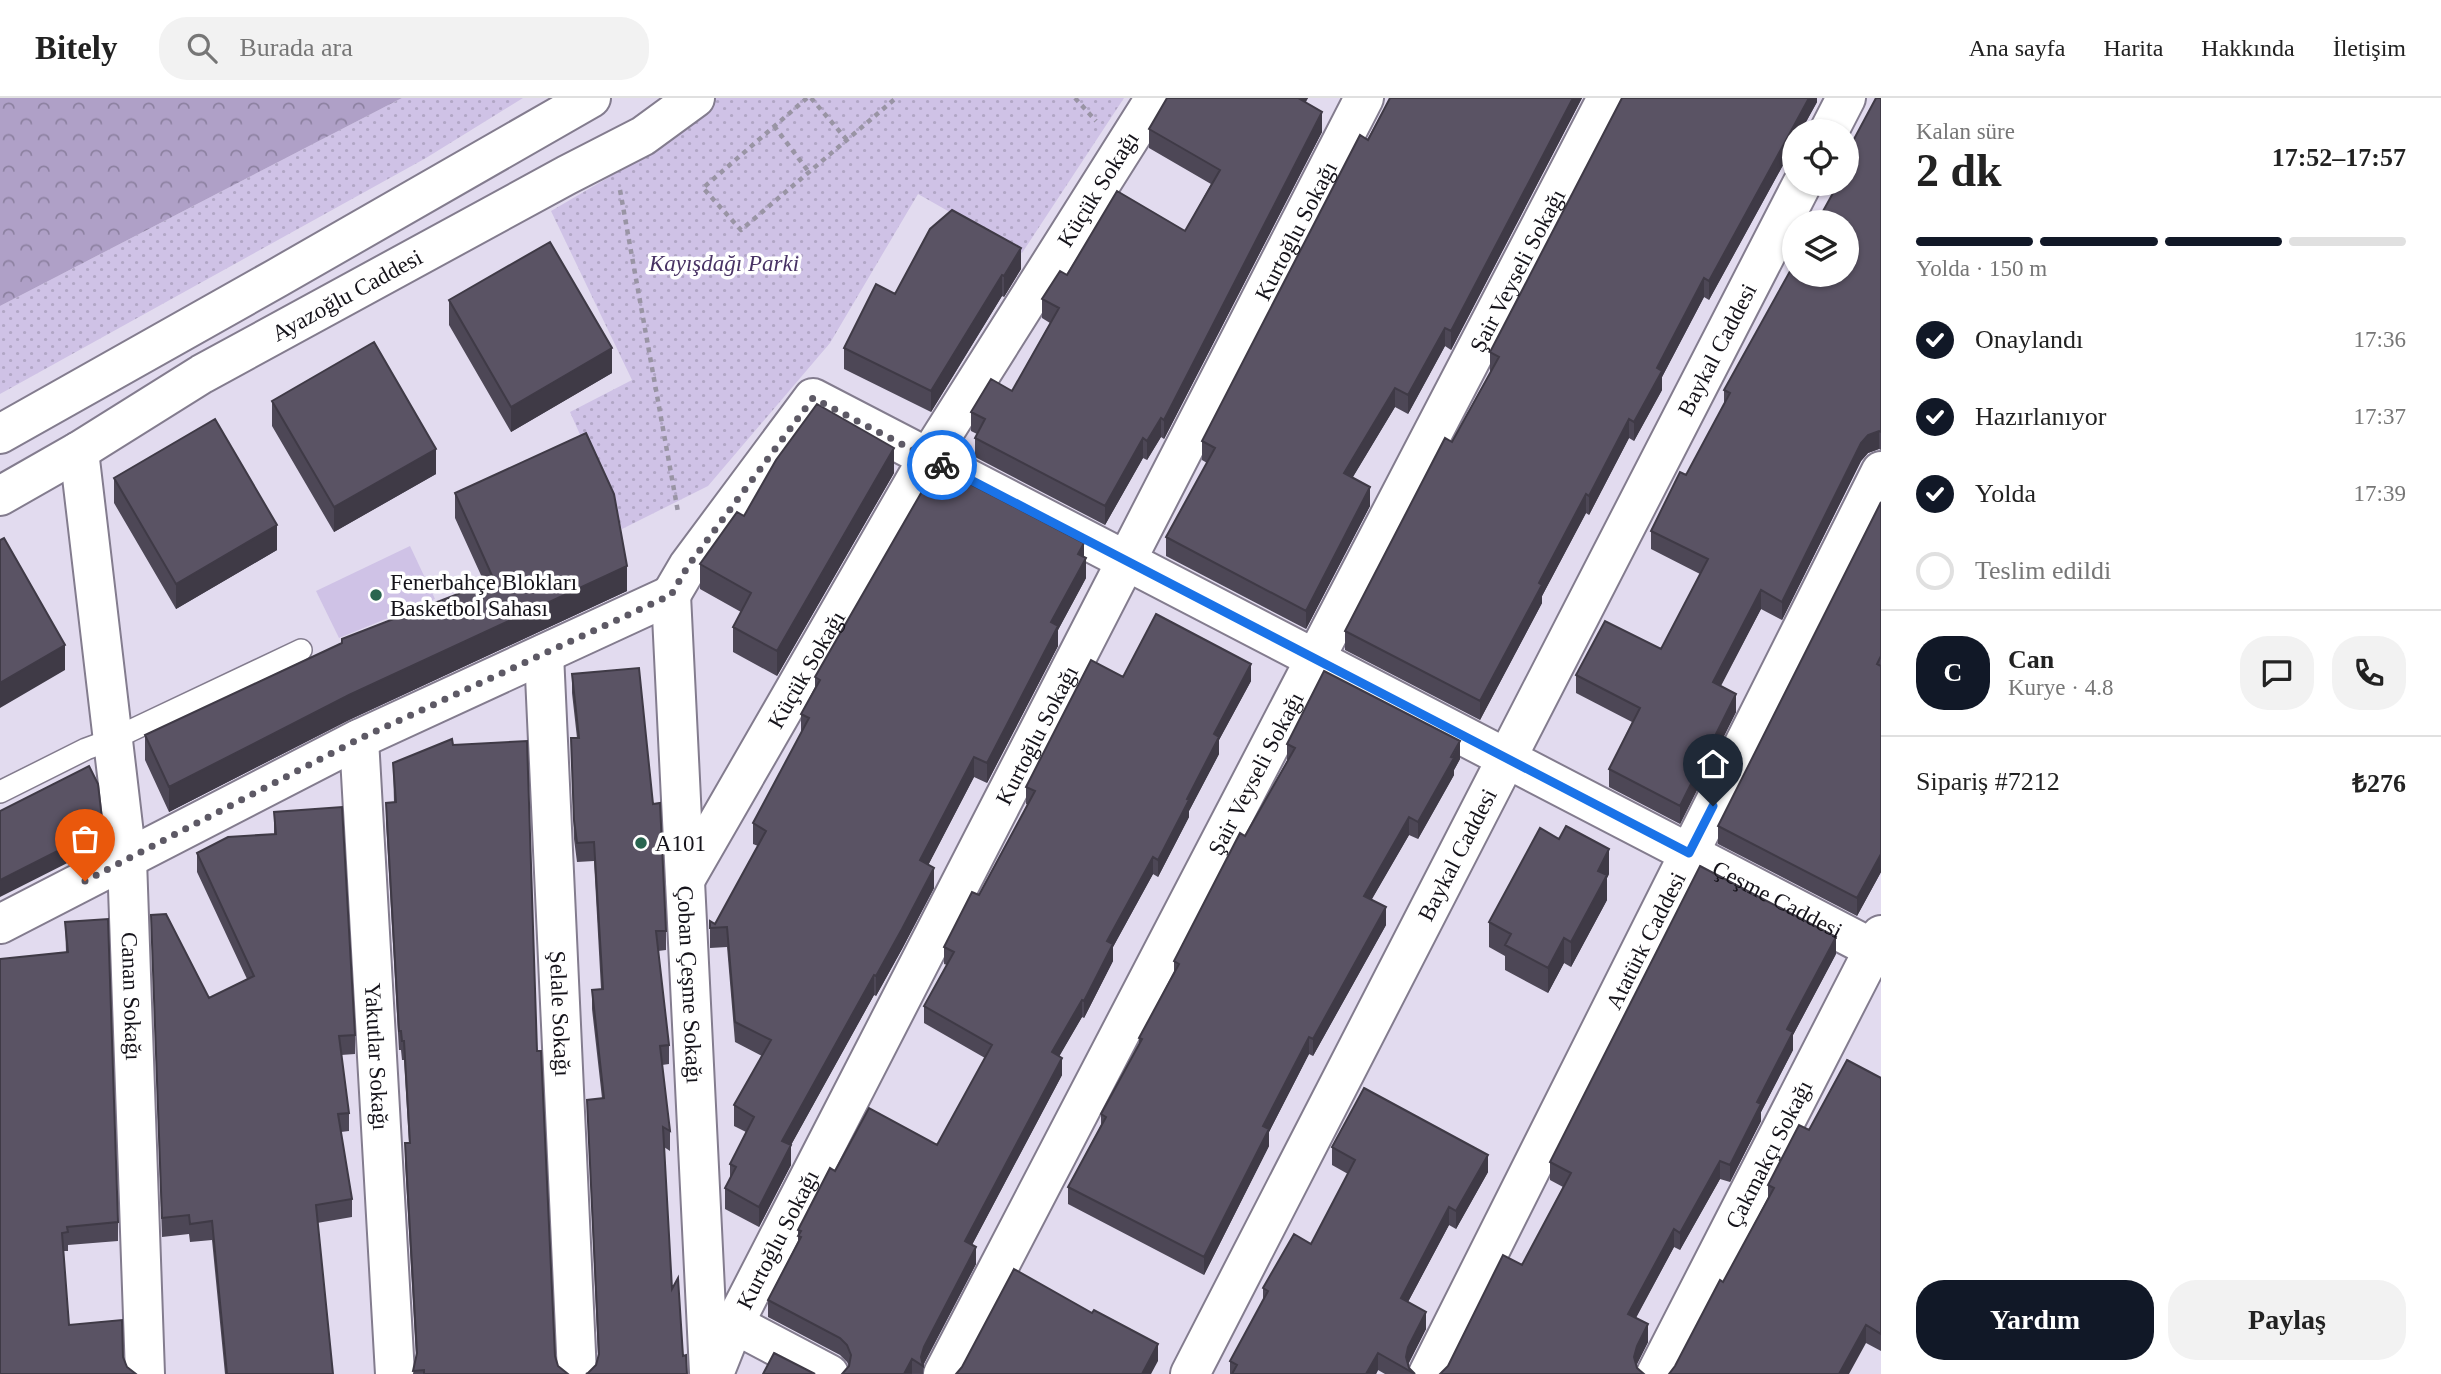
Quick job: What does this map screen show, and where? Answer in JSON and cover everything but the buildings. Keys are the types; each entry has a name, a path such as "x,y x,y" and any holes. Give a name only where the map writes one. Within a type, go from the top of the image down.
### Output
{"street":[{"path":"0,434 591,98"},
{"name":"Ayazoğlu Caddesi","path":"0,496 79,452 202,374 643,136 695,98"},
{"name":"Küçük Sokağı","path":"685,880 928,458 1155,98"},
{"name":"Kurtoğlu Sokağı","path":"711,1374 734,1324 1364,98"},
{"name":"Şair Veyseli Sokağı","path":"943,1374 1607,98"},
{"path":"1835,119 1846,98"},
{"name":"Baykal Caddesi","path":"1190,1374 1796,196"},
{"path":"0,924 359,739 544,654 679,580 813,398 928,458"},
{"name":"Canan Sokağı","path":"79,452 127,860 145,1374"},
{"name":"Çeşme Caddesi","path":"928,458 1689,853 1879,946"},
{"name":"Atatürk Caddesi","path":"1428,1374 1881,471"},
{"name":"Çoban Çeşme Sokağı","path":"679,580 685,880 711,1374"},
{"name":"Şelale Sokağı","path":"544,654 577,1374"},
{"name":"Yakutlar Sokağı","path":"359,739 395,1374"},
{"name":"Çakmakçı Sokağı","path":"1656,1374 1879,946"},
{"path":"734,1324 829,1374"}],"lane":[{"path":"0,792 86,749 113,739 301,650"}],"path":[{"path":"847,139 809,98 703,188 741,230 896,98"},
{"path":"774,127 809,172"},
{"path":"613,151 679,580"}],"green space":[{"path":"0,98 402,98 0,306"},
{"path":"402,98 523,98 426,158 0,394 0,306"},
{"name":"Kayışdağı Parki","path":"712,98 1124,98 1022,253 918,194 830,343 708,486 622,529 570,412 632,380 551,211 654,151"},
{"name":"Fenerbahçe Blokları Basketbol Sahası","path":"410,546 435,599 339,638 316,591"}],"way so far":[{"path":"85,881 359,739 671,595 688,566 813,398 942,465"}],"place":[{"name":"Fenerbahçe Blokları Basketbol Sahası","path":"376,595"},
{"name":"A101","path":"641,843"}],"route":[{"path":"942,465 1689,853 1713,806"}]}
